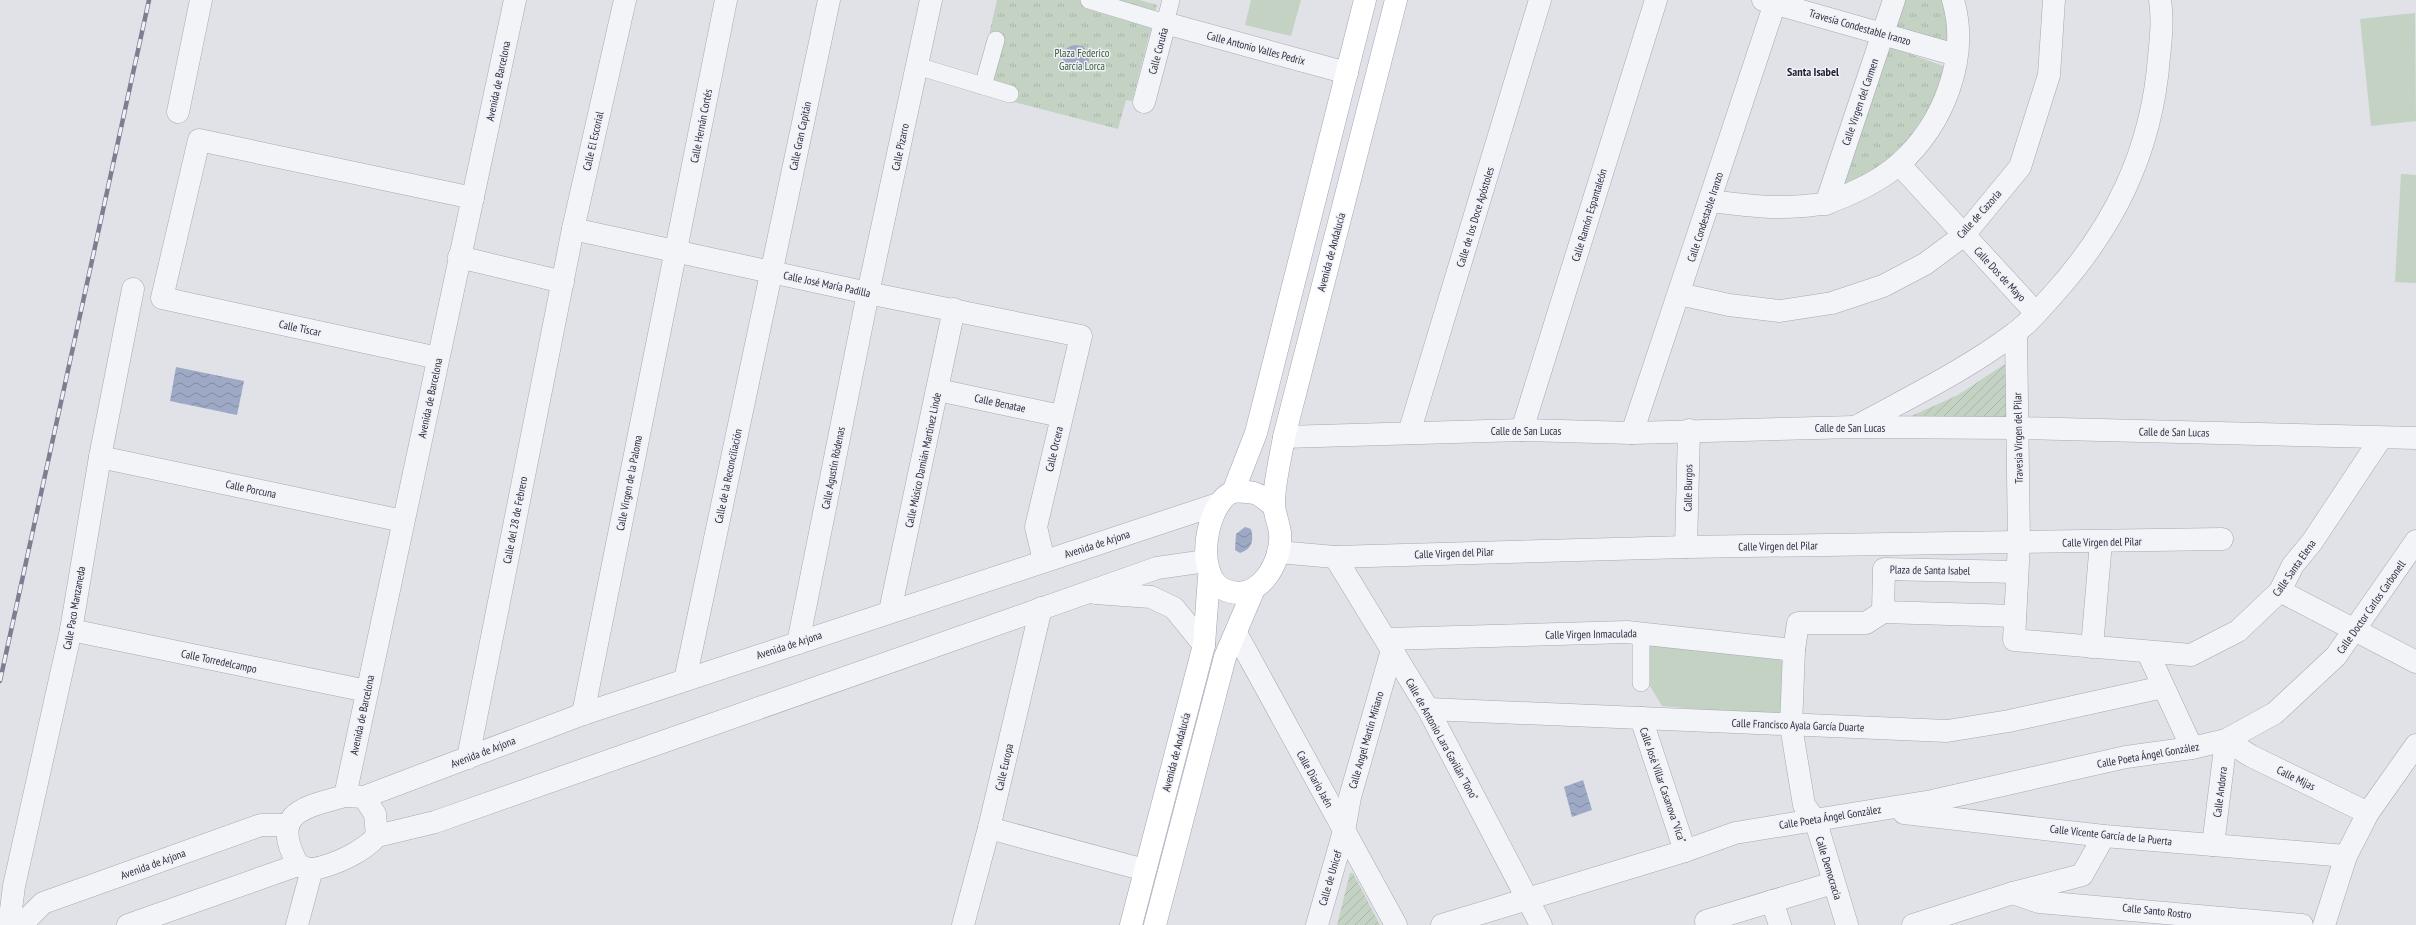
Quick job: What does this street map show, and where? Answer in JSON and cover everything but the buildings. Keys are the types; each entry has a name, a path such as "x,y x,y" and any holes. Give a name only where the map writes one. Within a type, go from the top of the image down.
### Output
{"main road":[{"path":"1225,498 1255,493 1274,506 1280,534 1278,552 1270,574 1254,589 1236,593 1222,589 1207,569 1207,539 1225,498 1256,433 1366,0"},
{"name":"Avenida de Andalucía","path":"1274,506 1284,437 1396,0"},
{"name":"Avenida de Andalucía","path":"1131,925 1204,645 1207,569"},
{"name":"Avenida de Andalucía","path":"1155,925 1225,657 1254,589"}],"street":[{"path":"178,112 201,0"},
{"name":"Avenida de Barcelona","path":"354,796 367,691 458,257 473,198 515,0"},
{"name":"Calle El Escorial","path":"563,282 573,229 625,0"},
{"name":"Calle Hernán Cortés","path":"676,251 726,0"},
{"name":"Calle Gran Capitán","path":"771,272 829,0"},
{"name":"Calle Pizarro","path":"868,293 932,0"},
{"path":"1089,0 1165,23"},
{"name":"Calle Coruña","path":"1144,102 1171,0"},
{"name":"Calle de los Doce Apóstoles","path":"1409,433 1540,0"},
{"name":"Calle Ramón Espantaleón","path":"1522,430 1656,0"},
{"name":"Calle Virgen del Carmen","path":"1826,204 1894,0"},
{"path":"1710,201 1771,209 1826,204 1885,174 1899,164 1916,145 1943,105 1956,55 1958,39 1953,0"},
{"name":"Calle de Cazorla","path":"1679,294 1729,305 1780,311 1832,303 1883,286 1925,264 1964,235 2020,167 2049,75 2054,0"},
{"path":"1856,427 1965,367 2016,333 2036,313 2096,243 2120,200 2140,156 2157,88 2162,15 2160,0"},
{"name":"Travesía Condestable Iranzo","path":"1771,1 1956,55"},
{"name":"Calle Condestable Iranzo","path":"1632,433 1710,201 1771,1"},
{"name":"Calle Antonio Valles Pedrix","path":"1165,23 1347,73"},
{"path":"983,86 996,40"},
{"path":"917,66 1010,94"},
{"name":"Calle Tíscar","path":"438,358 162,298 200,140 473,198"},
{"name":"Calle Dos de Mayo","path":"1899,164 2036,313"},
{"name":"Calle José María Padilla","path":"573,229 868,293 954,309 1081,336"},
{"name":"Calle Virgen de la Paloma","path":"583,714 676,251"},
{"path":"458,257 563,282"},
{"name":"Calle de la Reconciliación","path":"685,680 771,272"},
{"name":"Calle del 28 de Febrero","path":"468,758 563,282"},
{"name":"Calle Paco Manzaneda","path":"22,924 14,886 71,630 100,457 133,289"},
{"name":"Calle Agustín Ródenas","path":"798,642 868,293"},
{"name":"Calle Músico Damián Martínez Linde","path":"890,612 954,309"},
{"name":"Travesía Virgen del Pilar","path":"2016,333 2019,543"},
{"name":"Calle Orcera","path":"1044,561 1036,527 1081,336"},
{"name":"Calle Benatae","path":"938,390 1061,416"},
{"name":"Calle de San Lucas","path":"1284,437 1522,430 1632,433 1689,430 1856,427 2018,428 2416,438"},
{"name":"Calle Burgos","path":"1686,547 1689,430"},
{"name":"Calle Santa Elena","path":"2148,653 2191,655 2238,631 2280,592 2294,565 2312,542 2381,438"},
{"name":"Calle Porcuna","path":"100,457 403,521"},
{"name":"Avenida de Arjona","path":"354,796 468,758 583,714 1044,561 1225,498"},
{"name":"Calle Virgen del Pilar","path":"1278,552 1335,557 1686,547 2222,539"},
{"path":"2092,648 2101,542"},
{"name":"Calle Doctor Carlos Carbonell","path":"2226,740 2275,713 2336,656 2416,542"},
{"path":"2019,543 2014,640 2148,653 2192,748"},
{"name":"Calle de Antonio Lara Gavilán \"Tono\"","path":"1335,557 1428,709 1541,925"},
{"path":"128,925 305,867 354,855 368,847 377,836 435,822 1157,568 1207,569"},
{"name":"Plaza de Santa Isabel","path":"1883,612 1884,569 2017,572"},
{"path":"1089,592 1151,597 1174,608 1204,645"},
{"path":"2280,592 2416,662"},
{"name":"Calle Europa","path":"963,925 989,828 1041,608"},
{"path":"1883,612 2015,616"},
{"name":"Calle Democracia","path":"1847,925 1814,819 1804,805 1791,726 1794,650 1798,623 1866,623 1883,612"},
{"name":"Calle Torredelcampo","path":"71,630 367,691"},
{"name":"Calle Diario Jaén","path":"1236,633 1396,925"},
{"path":"1641,634 1641,683"},
{"name":"Calle Virgen Inmaculada","path":"1389,645 1641,634 1794,650"},
{"name":"Calle Angel Martín Miñano","path":"1344,831 1350,798 1389,645"},
{"name":"Calle Francisco Ayala García Duarte","path":"1428,709 1791,726 1947,731 2009,721 2163,687"},
{"name":"Calle José Villar Casanova \"Vica\"","path":"1641,718 1685,851"},
{"name":"Calle Poeta Ángel González","path":"1442,925 1685,851 1735,832 1932,801 2126,757 2192,748 2226,740"},
{"name":"Calle Mijas","path":"2226,740 2251,756 2368,813"},
{"name":"Calle Andorra","path":"2213,845 2226,740"},
{"path":"2324,925 2346,856 2368,813 2416,746"},
{"path":"297,925 305,867 288,848 287,825 296,813 354,796 375,814 377,836"},
{"name":"Calle Vicente García de la Puerta","path":"1875,810 2104,836 2346,856"},
{"name":"Avenida de Arjona","path":"22,924 42,903 260,825 287,825"},
{"path":"989,828 1145,870"},
{"name":"Calle de Unicef","path":"1317,925 1344,831"},
{"path":"1913,925 2013,893 2082,875 2104,836"},
{"path":"1706,923 1833,883"},
{"name":"Calle Santo Rostro","path":"2013,893 2039,902 2126,908 2302,925"},
{"path":"1772,901 1780,925"}],"green space":[{"name":"Plaza Federico García Lorca","path":"997,0 1139,0 1157,5 1132,101 1126,100 1118,129 976,92"},
{"path":"1251,0 1301,0 1291,36 1245,25"},
{"path":"1894,0 1944,0 1947,17 1947,43 1883,33"},
{"path":"2415,13 2416,121 2371,126 2360,19"},
{"path":"1891,47 1946,67 1933,103 1908,139 1874,172 1828,196 1877,51"},
{"path":"2401,174 2416,175 2416,283 2395,282"},
{"path":"2008,362 2006,417 1909,417 1958,395"},
{"path":"1649,642 1787,654 1786,708 1777,716 1662,706 1647,681"},
{"path":"1350,873 1353,873 1380,925 1337,925"}],"water":[{"path":"1076,45 1085,49 1089,58 1085,67 1076,71 1067,67 1063,58 1067,49"},
{"path":"176,367 244,381 237,415 170,401"},
{"path":"1245,527 1251,529 1252,541 1250,547 1240,553 1235,550 1236,534"},
{"path":"1583,780 1592,810 1572,817 1564,787"}],"railway":[{"path":"0,681 149,0"}],"district":[{"name":"Santa Isabel","path":"1813,71"}]}
